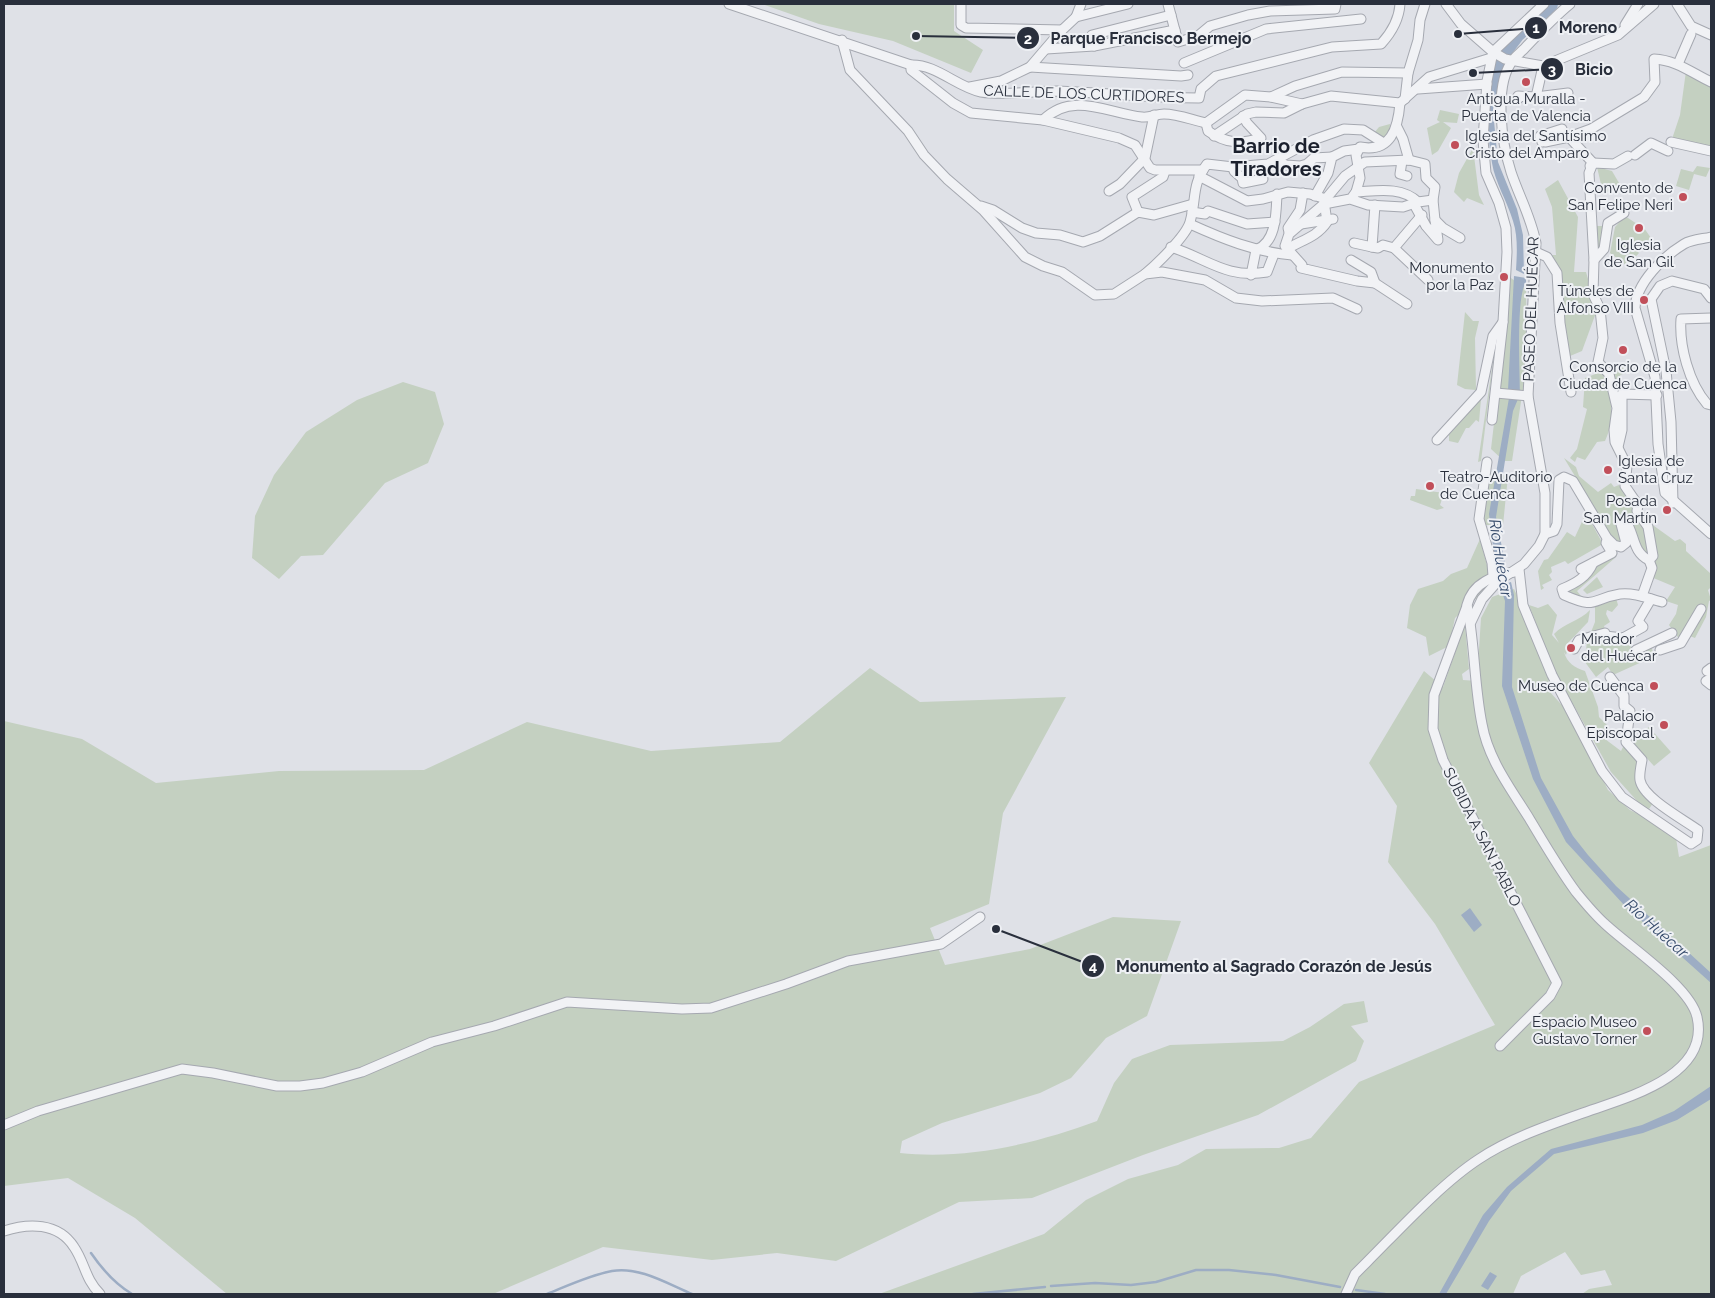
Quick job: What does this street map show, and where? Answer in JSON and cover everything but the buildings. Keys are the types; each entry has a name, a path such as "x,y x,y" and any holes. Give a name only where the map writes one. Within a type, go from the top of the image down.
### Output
{"street":[{"path":"729,4 842,40 911,65 926,67 967,87 1001,81 1030,67 1062,30 1076,17 1081,4"},
{"path":"961,4 961,25 966,28 1062,30"},
{"path":"1076,17 1128,4"},
{"path":"1168,4 1178,42 1198,36 1210,26 1248,15 1270,11 1335,6"},
{"name":"CALLE DE LOS CURTIDORES","path":"967,87 982,92 1058,91 1139,97 1199,98 1201,89 1216,76 1332,47 1381,44 1391,33 1399,14 1400,4"},
{"path":"1276,161 1296,166 1307,164 1314,158 1332,157 1344,151 1381,144 1391,137 1397,127 1425,4"},
{"path":"1446,4 1461,24 1492,55 1543,66 1618,35 1654,4"},
{"path":"1214,136 1243,116 1256,112 1284,113 1302,104 1338,95 1402,101 1418,89 1429,77 1492,55 1544,4"},
{"path":"1509,60 1545,24 1570,4"},
{"path":"1618,35 1638,4"},
{"path":"1677,4 1693,32"},
{"path":"1094,46 1092,35 1171,15"},
{"path":"1184,62 1266,28 1361,19"},
{"path":"1046,49 1094,46 1175,30"},
{"path":"1693,32 1711,35"},
{"path":"1678,64 1693,32"},
{"path":"842,40 850,70 908,131 924,155 947,179 978,205 1025,257 1043,266 1062,272 1096,295 1114,294 1145,274 1171,247 1190,224 1195,184 1207,164 1233,167 1276,161 1313,140 1344,129 1363,130 1381,144"},
{"name":"PASEO DEL HUÉCAR","path":"1492,55 1487,83 1483,140 1486,173 1499,203 1506,228 1507,260 1500,393 1492,420"},
{"path":"1562,129 1540,136 1543,142 1569,137 1591,129 1644,97 1655,82 1654,59 1678,64 1686,71 1711,82"},
{"name":"PASEO DEL HUÉCAR","path":"1509,60 1502,99 1503,139 1511,171 1531,220 1536,252 1525,396 1544,493 1545,534"},
{"path":"911,65 911,70 952,103 971,113 1043,120 1126,141 1134,145 1152,169 1202,171 1247,201 1264,199 1288,192 1303,193 1325,201 1390,190 1414,198 1426,226 1438,240 1434,220 1433,202 1435,187 1426,178 1425,164 1405,161 1365,162 1345,176 1325,201 1288,234"},
{"path":"1536,97 1543,66"},
{"path":"1030,67 1188,75"},
{"path":"1271,97 1295,86 1342,72 1408,73"},
{"path":"1418,89 1487,83"},
{"path":"1518,99 1518,96 1536,97 1568,93"},
{"path":"1043,120 1057,109 1080,104 1111,109 1140,117 1167,114 1206,123 1243,96 1271,97 1302,104"},
{"path":"1109,191 1120,184 1145,158 1154,115"},
{"path":"1206,123 1208,131 1214,136 1230,143 1244,143 1261,138 1246,123 1243,116"},
{"path":"1397,127 1403,139 1405,161 1400,174 1407,176"},
{"path":"1569,137 1593,163 1614,164 1651,143 1711,151"},
{"path":"1377,162 1381,144"},
{"path":"1353,196 1360,178 1356,155 1359,149"},
{"path":"1315,196 1328,173 1332,157"},
{"path":"1587,202 1583,174 1593,163"},
{"path":"1593,163 1588,181 1594,260 1593,294 1600,309 1603,338 1598,362 1609,374 1617,408 1614,430 1617,450 1628,466 1625,486 1638,505 1637,511 1648,527 1653,556 1649,560"},
{"path":"1233,167 1234,171 1242,178 1243,183 1263,179"},
{"path":"1138,212 1132,197 1163,177 1165,171"},
{"path":"1303,193 1300,210 1288,228 1285,246 1302,264 1301,268 1308,271 1375,283 1407,304"},
{"path":"1251,275 1256,250 1271,235 1275,222 1277,194"},
{"path":"1353,196 1375,205 1403,207 1416,203 1433,202"},
{"path":"1325,201 1329,220"},
{"path":"978,205 993,210 1022,228 1036,233 1060,235 1083,242 1100,236 1138,212 1154,215 1192,208 1205,214 1208,211 1247,224 1275,222"},
{"path":"1372,247 1375,205"},
{"path":"1594,260 1604,249 1608,223 1624,213"},
{"path":"1394,248 1422,215"},
{"path":"1300,224 1329,220"},
{"path":"1190,224 1224,240 1274,254 1289,252 1323,228 1329,220"},
{"path":"1434,220 1460,238"},
{"path":"1711,238 1686,242 1664,260 1644,284 1635,300 1636,314 1654,372 1662,481 1665,493 1674,503 1697,519 1711,534"},
{"path":"1354,243 1372,247 1383,245 1394,248 1428,280"},
{"path":"1171,247 1195,255 1230,273 1251,275 1268,272 1274,254"},
{"path":"1536,252 1546,257 1557,274 1560,324 1571,392"},
{"path":"1352,260 1371,272 1375,283"},
{"path":"1145,274 1162,272 1205,280 1236,298 1262,301 1333,298 1357,309"},
{"path":"1674,503 1671,422 1666,371 1651,300 1660,286 1672,281 1704,289 1711,298"},
{"path":"1711,318 1681,319 1686,359 1697,392 1707,404 1711,405"},
{"path":"1437,440 1481,392 1492,336 1503,322"},
{"path":"1500,393 1525,396"},
{"path":"1617,450 1622,430 1622,394 1656,395"},
{"path":"1471,622 1482,599 1495,580 1479,519 1487,462"},
{"path":"1346,1294 1355,1274 1453,1179 1479,1158 1536,1131 1627,1098 1664,1080 1684,1064 1696,1043 1698,1020 1688,998 1588,907 1568,881 1497,766 1482,724 1471,622 1467,605 1478,586 1516,570 1539,546 1545,534 1554,530 1557,524 1559,480 1564,477 1572,481 1608,538 1618,547 1624,546 1625,537 1621,524 1626,522 1635,546 1649,560 1652,568 1642,596"},
{"path":"1581,569 1612,553 1606,543 1608,538"},
{"path":"1593,563 1590,570 1578,583 1562,589 1564,596 1584,604 1621,594 1642,596 1662,602"},
{"path":"1516,570 1523,605 1552,674 1602,771 1622,797 1691,844 1697,840 1698,830 1654,800 1640,780 1642,760 1626,742 1629,731 1630,711 1624,706 1624,696 1610,677"},
{"path":"1574,649 1578,640 1584,638 1605,633 1606,636 1623,638 1643,627 1638,621 1651,599"},
{"name":"SUBIDA A SAN PABLO","path":"1467,605 1434,695 1433,729 1443,760 1557,983 1550,996 1500,1046"},
{"path":"1660,650 1681,643 1700,609"},
{"path":"1636,650 1672,633"},
{"path":"1710,672 1706,681 1711,685"},
{"path":"4,1125 38,1111 182,1069 213,1073 277,1086 323,1083 362,1072 440,1039 494,1026 567,1002 682,1010 711,1008 786,984 848,961 941,944 980,917"},
{"path":"4,1231 32,1224 58,1232 74,1247 88,1278 100,1294"}],"green space":[{"path":"762,4 954,4 954,31 983,50 971,73 893,41 819,24"},
{"path":"1686,71 1711,82 1711,151 1671,142 1680,115"},
{"path":"1440,110 1459,114 1457,123 1443,122 1451,128 1438,151 1432,155 1427,128 1440,122 1437,120"},
{"path":"1390,124 1389,135 1384,139 1374,133 1379,127"},
{"path":"1473,148 1479,195 1484,205 1467,198 1464,202 1454,192 1459,173"},
{"path":"1697,166 1710,168 1706,177 1694,174 1689,190 1676,186 1681,169 1693,172"},
{"path":"1597,167 1612,171 1622,188 1603,193"},
{"path":"1558,180 1578,217 1574,272 1586,272 1597,310 1582,351 1570,356 1560,300 1547,255 1556,255 1552,207 1545,189"},
{"path":"1625,216 1637,224 1633,227 1638,234 1644,228 1651,238 1637,251 1639,253 1627,266 1610,253 1615,227"},
{"path":"1593,226 1605,226 1602,249 1597,251"},
{"path":"1511,278 1526,289 1528,396 1522,395 1512,461 1504,461 1491,449"},
{"path":"1465,312 1473,321 1479,321 1475,338 1476,390 1465,389 1457,385"},
{"path":"1495,348 1481,461 1478,462"},
{"path":"1631,367 1632,371 1620,375 1623,388 1616,389 1607,369"},
{"path":"1598,373 1604,375 1609,392 1611,416 1608,433 1605,441 1597,442 1585,460 1577,457 1575,462 1570,458 1577,449 1587,409 1583,407 1585,378"},
{"path":"403,382 435,392 444,424 428,463 385,483 323,555 301,556 279,579 252,558 255,516 274,475 306,432 357,400"},
{"path":"1481,399 1479,422 1476,420 1469,428 1466,428 1458,443 1449,441 1449,433"},
{"path":"1564,458 1576,467 1579,476 1598,492 1611,483 1614,487 1619,485 1636,513 1675,541 1680,539 1686,544 1686,551 1711,574 1711,587 1708,590 1711,600 1709,601 1706,617 1695,638 1684,634 1680,640 1669,625 1676,614 1678,605 1666,601 1675,587 1651,577 1640,543 1620,515 1617,516 1623,540 1619,543 1613,539"},
{"path":"1490,473 1508,476 1503,525 1484,525 1484,500"},
{"path":"1416,489 1444,493 1440,505 1444,508 1437,510 1410,500 1411,496 1415,496"},
{"path":"1586,513 1603,544 1568,564 1565,561 1551,567 1552,572 1549,575 1552,580 1542,585 1544,588 1541,590 1538,571 1544,560 1548,559 1567,532 1575,537"},
{"path":"1480,539 1492,584 1455,618 1449,646 1429,656 1426,637 1407,628 1410,605 1418,589 1443,581 1451,574 1467,568"},
{"path":"1612,554 1616,557 1577,591 1585,601 1609,593 1583,603 1564,591"},
{"path":"1597,577 1603,587 1587,594 1583,590"},
{"path":"1514,589 1538,639 1546,664 1549,691 1571,715 1608,790 1630,810 1657,823 1676,838 1679,857 1711,845 1711,1294 1582,1294 1589,1289 1612,1285 1605,1270 1581,1275 1565,1252 1521,1276 1513,1294 879,1294 1044,1234 1086,1200 1128,1179 1178,1165 1206,1149 1279,1148 1311,1138 1359,1082 1495,1025 1435,924 1388,862 1397,806 1369,763 1424,671 1443,687 1465,625 1469,669 1462,674 1463,680 1477,681 1481,618 1492,597"},
{"path":"1616,598 1618,605 1612,612 1607,610 1606,614 1610,622 1604,626 1605,629 1594,634 1591,632 1595,622 1595,606"},
{"path":"1548,604 1557,615 1552,635 1559,643 1554,634 1590,610 1588,622 1566,645 1568,648 1566,655 1564,652 1567,659 1572,664 1585,671 1598,707 1599,717 1608,726 1605,739 1621,751 1626,741 1638,754 1640,780 1655,800 1647,812 1611,772 1554,670 1529,605 1538,608"},
{"path":"1604,636 1626,640 1633,650 1621,660 1651,647 1655,656 1613,675 1608,667 1596,677 1585,662 1587,640"},
{"path":"870,668 920,702 1066,697 1003,813 989,904 930,928 945,965 1030,949 1113,917 1181,921 1147,1016 1106,1038 1071,1078 1040,1093 942,1123 902,1141 900,1153 925,1155 975,1152 1049,1137 1097,1121 1114,1083 1132,1059 1170,1045 1283,1041 1310,1027 1344,1004 1364,1001 1368,1022 1351,1026 1364,1041 1356,1061 1258,1115 1143,1155 1032,1198 959,1202 836,1261 777,1253 712,1260 603,1247 493,1294 227,1294 135,1218 68,1178 4,1186 4,721 82,739 156,783 279,771 424,770 527,722 651,751 780,742"},
{"path":"1649,727 1671,752 1654,766 1633,743 1635,737"}],"water":[{"path":"1546,4 1556,4 1509,51 1504,47"},
{"path":"1494,63 1501,66 1493,111 1498,162 1517,209 1523,235 1524,274 1516,270 1517,245 1515,227 1496,177 1490,151 1488,113"},
{"path":"1514,276 1526,278 1520,317 1520,391 1508,390"},
{"path":"1509,398 1518,399 1513,411 1496,517 1506,568 1496,570 1489,514"},
{"path":"1511,582 1514,595 1512,687 1541,778 1573,836 1588,855 1616,886 1711,973 1711,983 1625,906 1566,842 1533,779 1502,686 1505,601 1500,586"},
{"path":"1470,908 1482,925 1474,932 1461,915"},
{"path":"1711,1086 1711,1099 1677,1120 1643,1133 1554,1154 1511,1191 1489,1221 1446,1294 1439,1294 1483,1215 1507,1187 1551,1149 1642,1125 1674,1111"},
{"path":"1490,1272 1497,1276 1488,1290 1481,1286"}],"waterway":[{"name":"Río Huécar","path":"1494,86 1498,59 1517,34 1550,4"},
{"path":"91,1253 109,1276 132,1294"},
{"path":"547,1294 595,1275 622,1270 643,1273 692,1294"},
{"path":"1051,1286 1095,1283 1131,1285 1156,1282 1196,1270 1229,1270 1276,1275 1340,1287"},
{"path":"973,1294 1045,1287"},
{"path":"1356,1290 1385,1294"}],"place":[{"name":"Moreno","path":"1458,34"},
{"name":"Parque Francisco Bermejo","path":"916,36"},
{"name":"Bicio","path":"1473,73"},
{"name":"Antigua Muralla - Puerta de Valencia","path":"1526,82"},
{"name":"Iglesia del Santísimo Cristo del Amparo","path":"1455,145"},
{"name":"Convento de San Felipe Neri","path":"1683,197"},
{"name":"Iglesia de San Gil","path":"1639,228"},
{"name":"Monumento por la Paz","path":"1504,277"},
{"name":"Túneles de Alfonso VIII","path":"1644,300"},
{"name":"Consorcio de la Ciudad de Cuenca","path":"1623,350"},
{"name":"Iglesia de Santa Cruz","path":"1608,470"},
{"name":"Teatro-Auditorio de Cuenca","path":"1430,486"},
{"name":"Posada San Martín","path":"1667,510"},
{"name":"Mirador del Huécar","path":"1571,648"},
{"name":"Museo de Cuenca","path":"1654,686"},
{"name":"Palacio Episcopal","path":"1664,725"},
{"name":"Monumento al Sagrado Corazón de Jesús","path":"996,929"},
{"name":"Espacio Museo Gustavo Torner","path":"1647,1031"}],"district":[{"name":"Barrio de Tiradores","path":"1276,158"}]}
